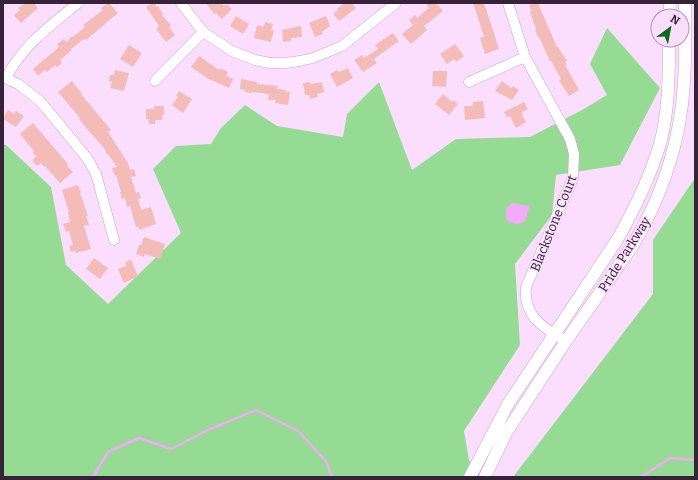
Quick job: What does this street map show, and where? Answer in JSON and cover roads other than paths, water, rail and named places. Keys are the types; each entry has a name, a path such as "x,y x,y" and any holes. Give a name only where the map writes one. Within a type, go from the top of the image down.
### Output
{"main road":[{"name":"Pride Parkway","path":"485,477 506,433 566,341 641,232 658,196 674,147 680,122 684,82 685,3"},
{"name":"Pride Parkway","path":"470,477 508,404 617,240 630,217 659,146 669,80 669,48"}],"street":[{"path":"78,3 30,43 5,77 18,84 40,101 87,158 96,174 114,240"},
{"path":"181,3 203,32 232,51 254,60 270,63 300,61 327,53 342,46 396,3"},
{"name":"Blackstone Court","path":"508,3 525,57 570,139 574,154 573,178 526,287 525,294 527,307 533,317 554,334 566,341"},
{"path":"155,81 203,32"},
{"path":"469,82 525,57"}],"waterway":[{"path":"93,477 108,452 139,438 171,449 208,430 256,410 298,431 326,461 332,477"},
{"path":"641,477 670,458 695,460"}]}
